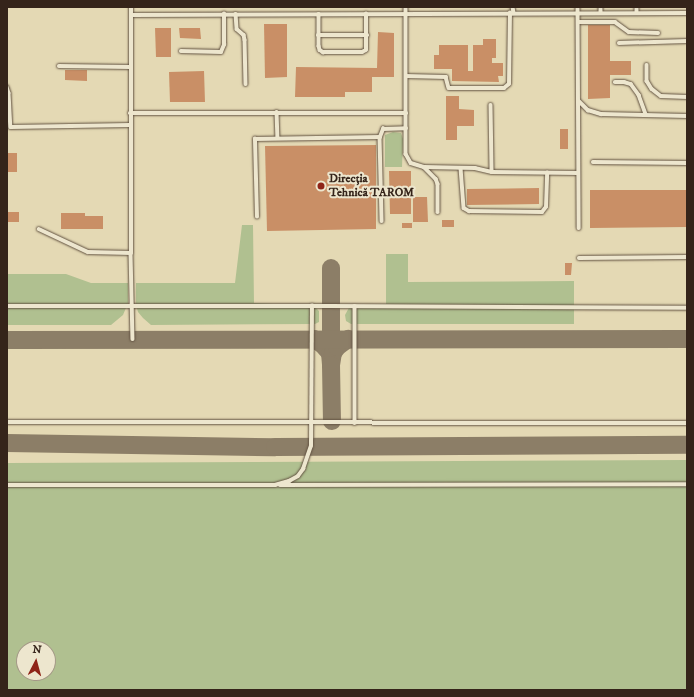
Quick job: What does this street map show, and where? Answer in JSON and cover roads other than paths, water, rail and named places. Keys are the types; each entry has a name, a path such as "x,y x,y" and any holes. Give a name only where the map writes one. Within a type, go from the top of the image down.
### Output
{"lane":[{"path":"131,7 130,125 133,339"},
{"path":"406,7 406,128 408,158 411,163 424,167 475,168 492,172 578,173"},
{"path":"406,76 446,77 449,88 504,88 510,84 513,7"},
{"path":"578,7 579,228"},
{"path":"601,7 601,13"},
{"path":"637,7 637,13"},
{"path":"131,15 687,13"},
{"path":"181,51 221,52 224,45 224,14"},
{"path":"236,14 238,30 244,35 245,40 246,84"},
{"path":"318,14 320,50 324,52 362,52 366,50 366,14"},
{"path":"578,22 615,22 629,32 658,33"},
{"path":"318,35 367,35"},
{"path":"619,43 687,42"},
{"path":"647,65 647,81 652,89 661,96 687,97"},
{"path":"59,66 130,67"},
{"path":"614,82 631,84 639,95 646,114"},
{"path":"7,87 9,93 9,127 130,125"},
{"path":"578,100 588,110 601,114 687,116"},
{"path":"491,105 492,172"},
{"path":"277,112 278,138"},
{"path":"130,113 406,113"},
{"path":"382,221 380,137 383,129 406,128"},
{"path":"257,217 255,139 380,137"},
{"path":"594,162 687,163"},
{"path":"424,167 436,179 438,184 438,212"},
{"path":"461,168 464,208 469,211 542,212 546,207 547,173"},
{"path":"39,229 88,252 131,253"},
{"path":"579,258 687,257"},
{"path":"7,306 687,308"},
{"path":"275,485 289,481 298,476 303,469 311,446 312,306"},
{"path":"355,306 355,423"},
{"path":"7,422 687,423"},
{"path":"7,486 687,484"}],"place":[{"name":"Direcţia Tehnică TAROM","path":"321,186"}]}
